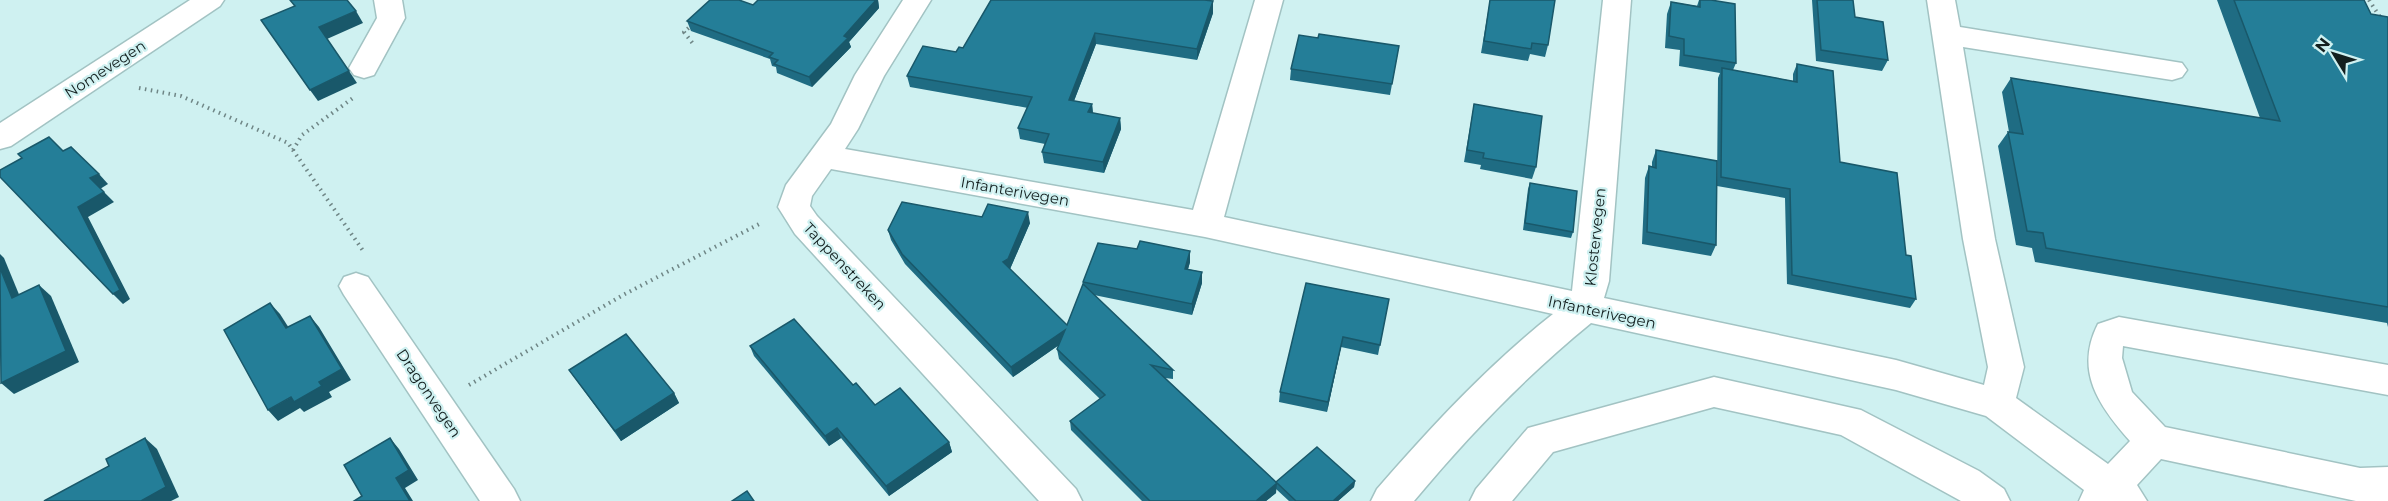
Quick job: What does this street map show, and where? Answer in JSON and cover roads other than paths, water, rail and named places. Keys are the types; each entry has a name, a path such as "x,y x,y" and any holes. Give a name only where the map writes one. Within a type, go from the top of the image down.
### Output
{"street":[{"name":"Nomevegen","path":"0,138 210,0"},
{"path":"364,68 391,18 388,0"},
{"name":"Tappenstreken","path":"916,0 870,75 843,129 797,193 794,207 806,225 1064,501"},
{"path":"1205,225 1269,0"},
{"name":"Klostervegen","path":"1584,309 1592,281 1617,0"},
{"path":"1941,0 1979,239 2006,367 1997,404"},
{"path":"1948,44 2172,70"},
{"name":"Infanterivegen","path":"825,157 1205,225 1896,375 1997,404 2112,497"},
{"name":"Dragonvegen","path":"356,286 501,501"},
{"path":"1390,501 1442,440 1540,344 1584,309"},
{"path":"2388,380 2119,331 2110,334 2104,357 2115,400 2154,441 2360,485 2388,484"},
{"path":"1489,501 1541,439 1714,392 1848,421 1965,483 1991,501"},
{"path":"2112,497 2154,441"}]}
